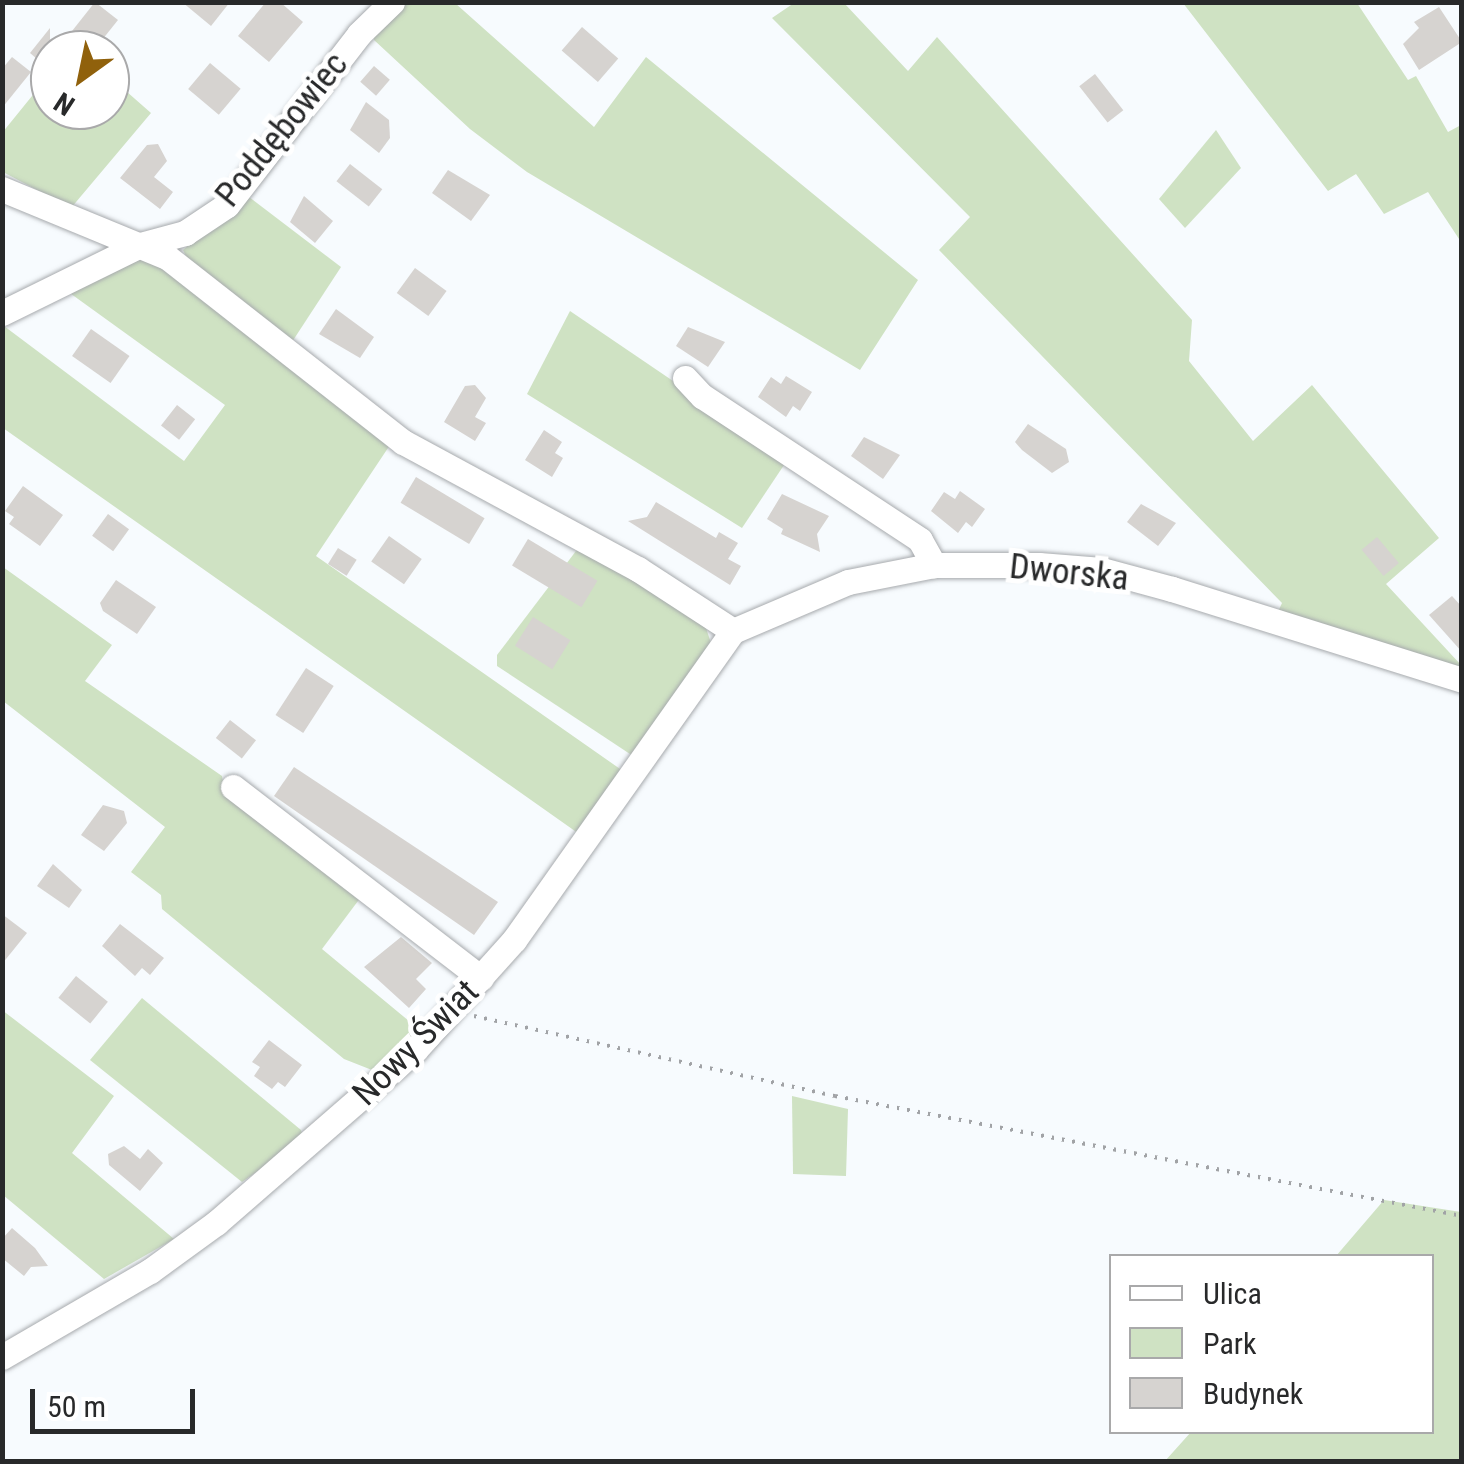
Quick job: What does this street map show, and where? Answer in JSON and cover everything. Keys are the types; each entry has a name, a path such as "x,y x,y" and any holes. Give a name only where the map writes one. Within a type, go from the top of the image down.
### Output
{"street":[{"name":"Poddębowiec","path":"2,314 227,205 359,34 392,2"},
{"path":"2,189 150,244 402,442 638,569 733,631"},
{"path":"685,378 702,396 920,540 934,565"},
{"name":"Dworska","path":"733,631 803,596 934,565 1102,570 1462,680"},
{"name":"Nowy Świat","path":"2,1356 150,1270 216,1223 372,1090 457,1006 482,978 717,662 733,631"},
{"path":"233,787 482,978"}],"path":[{"path":"457,1006 480,1020 834,1096 1462,1216"}],"green space":[{"path":"401,3 455,3 594,127 646,57 918,280 860,370 527,172 470,129 374,40 374,27"},
{"path":"794,3 844,3 908,71 937,37 1192,320 1189,361 1253,441 1312,385 1439,538 1386,584 1461,665 1461,674 1277,614 1282,603 939,250 970,217 772,18"},
{"path":"1183,3 1357,3 1408,80 1416,76 1448,132 1461,125 1461,242 1428,192 1384,214 1356,174 1328,191"},
{"path":"130,95 151,113 71,208 3,172 2,133 30,98 30,130 130,130"},
{"path":"1216,130 1241,168 1185,228 1159,199"},
{"path":"245,194 341,267 290,345 189,263 183,250"},
{"path":"156,259 392,442 316,556 623,771 582,836 3,428 4,326 184,461 225,405 67,291 133,260"},
{"path":"570,311 788,459 742,528 527,394"},
{"path":"579,547 705,625 712,646 633,756 497,666 497,655"},
{"path":"3,567 112,645 85,681 222,776 224,789 361,897 322,949 421,1031 377,1072 344,1059 162,909 161,895 131,872 165,827 3,701"},
{"path":"142,998 301,1130 304,1139 242,1182 90,1060"},
{"path":"2,1010 114,1096 72,1153 174,1239 104,1279 3,1195"},
{"path":"792,1096 848,1109 846,1176 793,1174"},
{"path":"1384,1200 1461,1212 1461,1461 1165,1461 1189,1434 1434,1434 1434,1254 1338,1254"}],"building":[{"path":"95,2 118,20 110,30 73,30"},
{"path":"182,2 230,2 211,26"},
{"path":"266,2 280,2 303,22 269,62 238,36"},
{"path":"1439,7 1462,42 1419,70 1403,44 1419,28 1414,22"},
{"path":"582,27 618,58 598,82 562,50"},
{"path":"12,57 30,73 2,108 2,69"},
{"path":"210,63 241,89 219,115 188,89"},
{"path":"374,66 390,80 376,96 360,82"},
{"path":"1095,74 1123,110 1108,123 1079,86"},
{"path":"366,102 389,120 390,138 379,153 350,130"},
{"path":"158,144 167,161 154,177 173,192 160,209 120,178 147,145"},
{"path":"350,164 382,189 369,207 336,181"},
{"path":"448,170 490,195 471,221 432,193"},
{"path":"304,196 333,221 315,243 290,222"},
{"path":"415,268 447,291 428,316 397,293"},
{"path":"336,309 374,337 360,358 319,334"},
{"path":"688,327 725,342 708,367 676,346"},
{"path":"91,329 130,356 111,383 72,356"},
{"path":"786,376 812,392 800,411 793,406 786,417 758,397 771,377 781,384"},
{"path":"475,385 486,398 475,417 486,423 475,441 444,422 465,386"},
{"path":"177,405 195,419 179,440 161,425"},
{"path":"1028,424 1066,449 1069,462 1052,473 1022,450 1015,442"},
{"path":"544,430 562,442 555,453 563,458 552,477 525,460"},
{"path":"864,437 900,455 883,479 851,456"},
{"path":"416,477 485,518 469,544 401,503"},
{"path":"23,486 63,515 40,546 9,524 14,517 5,511"},
{"path":"960,491 985,509 972,527 966,522 958,533 931,511 944,492 955,499"},
{"path":"782,494 829,516 817,534 820,552 781,534 783,529 767,519"},
{"path":"656,502 716,538 719,532 738,543 728,559 741,566 730,585 628,521 647,517"},
{"path":"1141,504 1176,523 1158,546 1127,522"},
{"path":"108,514 129,529 113,551 92,536"},
{"path":"389,536 422,559 404,584 371,561"},
{"path":"1377,537 1399,563 1384,576 1362,550"},
{"path":"528,539 597,581 581,607 512,566"},
{"path":"338,548 357,560 347,576 328,564"},
{"path":"116,580 156,607 137,634 103,611 100,603"},
{"path":"1452,596 1462,607 1462,652 1429,615"},
{"path":"533,617 570,640 552,669 515,646"},
{"path":"306,668 334,686 303,733 276,715"},
{"path":"230,720 256,740 242,758 216,738"},
{"path":"294,767 498,902 474,935 274,796"},
{"path":"103,805 124,811 127,823 104,851 81,835"},
{"path":"53,864 82,890 69,908 37,886"},
{"path":"2,914 27,933 2,964"},
{"path":"120,924 164,958 150,975 142,968 135,976 102,946"},
{"path":"401,937 432,963 416,979 426,989 409,1008 364,967"},
{"path":"76,976 108,1002 90,1024 58,998"},
{"path":"269,1040 302,1065 285,1087 278,1082 272,1089 254,1076 260,1067 252,1062"},
{"path":"124,1146 140,1159 148,1149 163,1163 140,1191 109,1165 108,1154"},
{"path":"12,1228 48,1266 31,1267 24,1276 2,1258 2,1239"}]}
